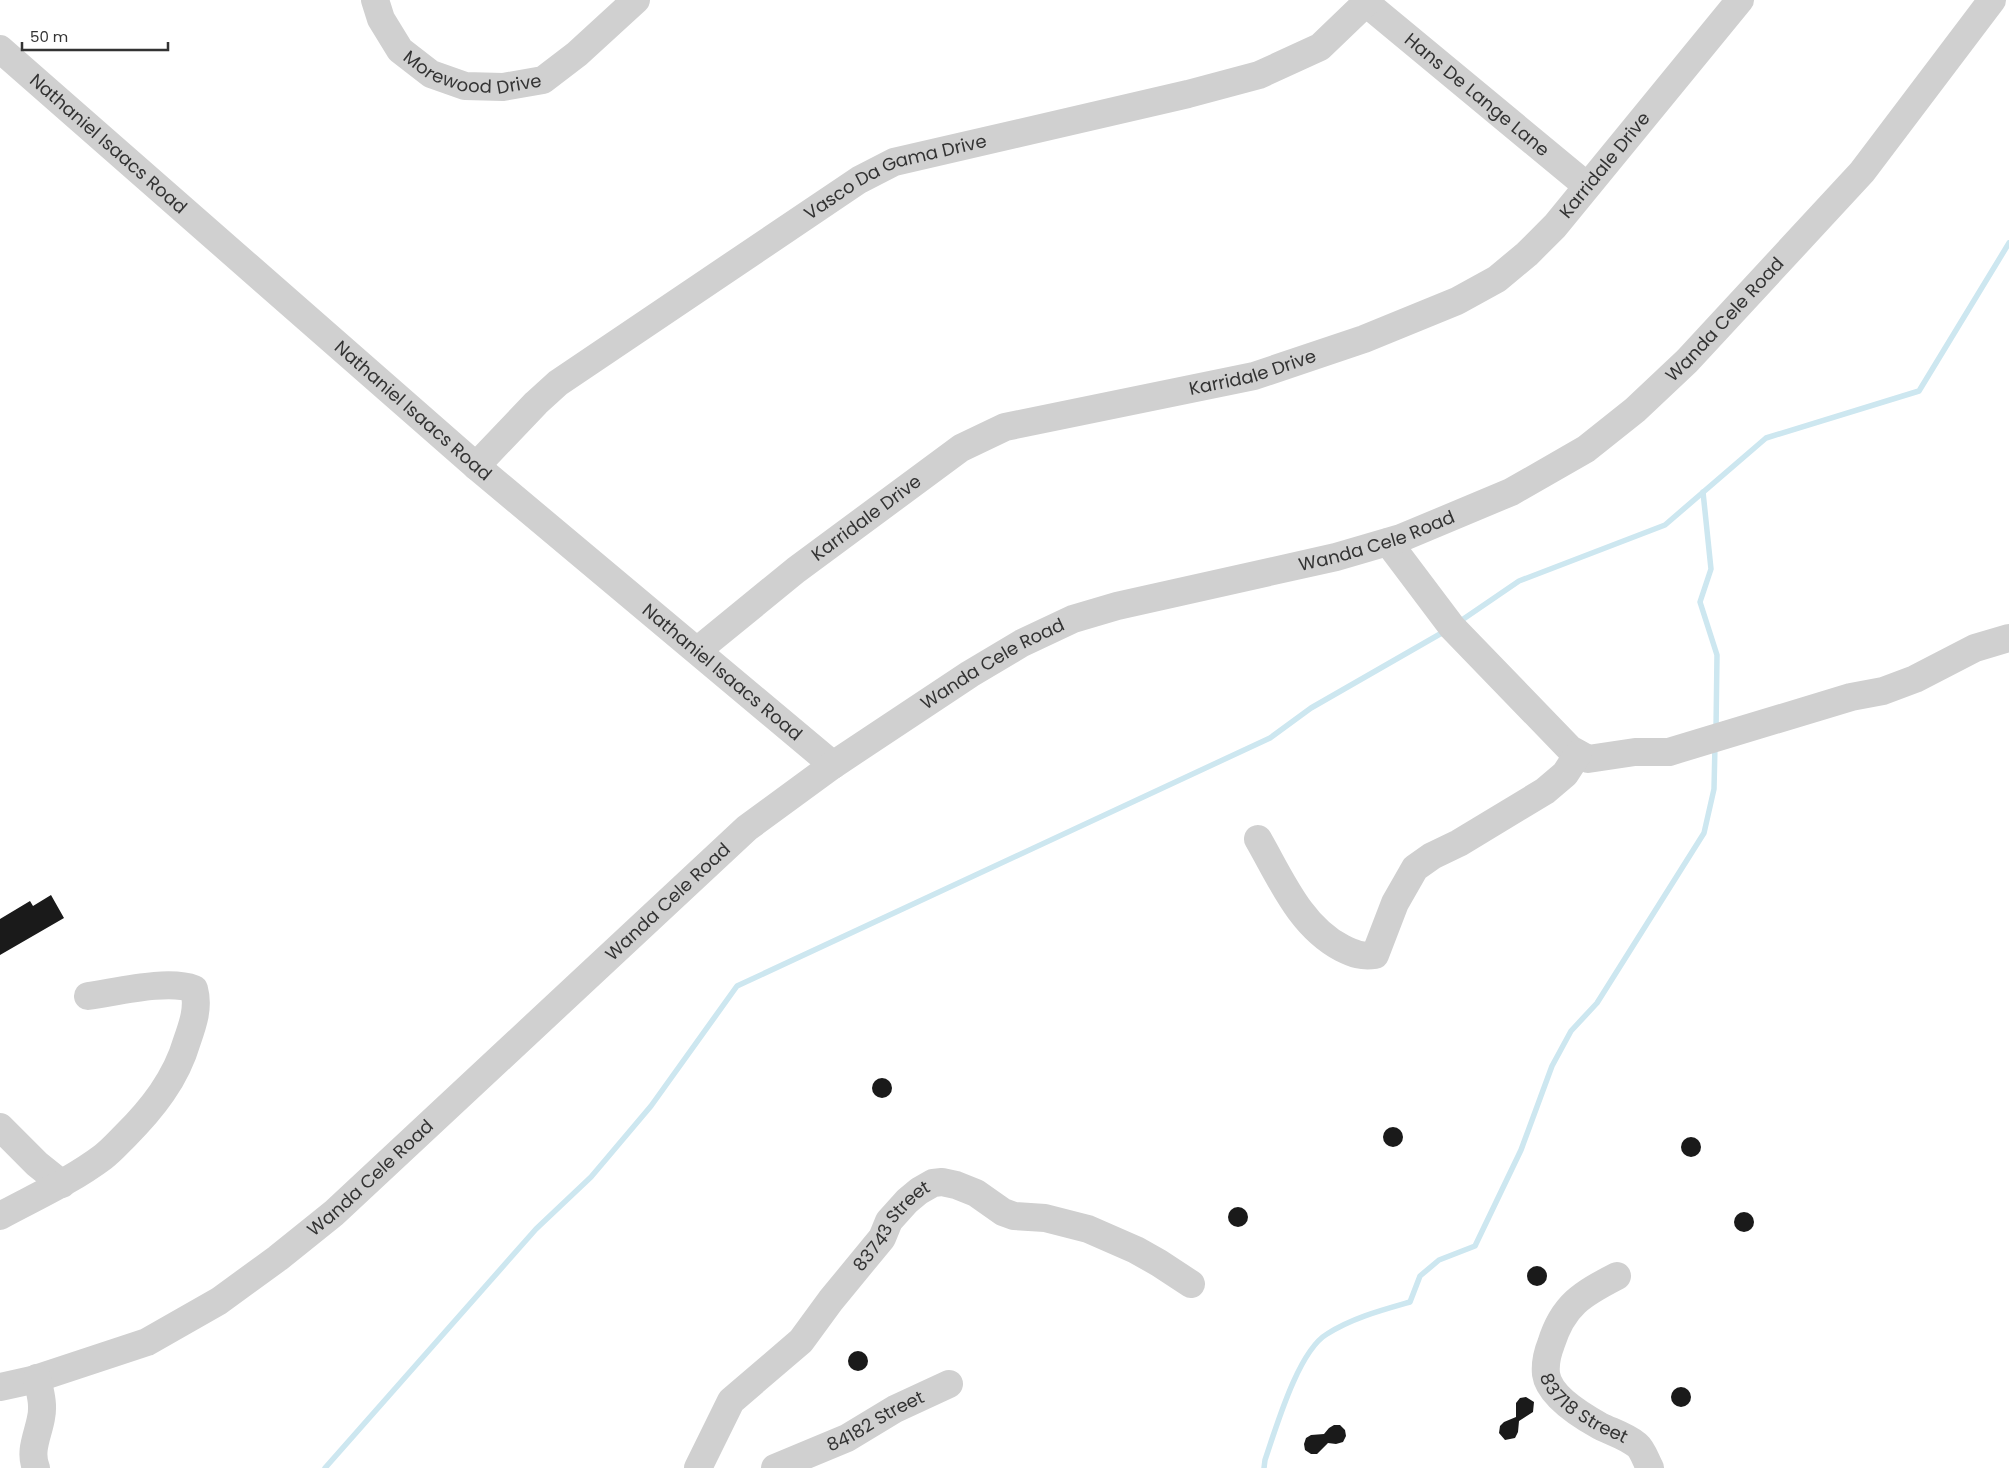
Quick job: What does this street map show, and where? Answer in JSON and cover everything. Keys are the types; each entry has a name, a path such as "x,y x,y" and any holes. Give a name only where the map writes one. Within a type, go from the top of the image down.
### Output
{"street":[{"name":"Morewood Drive","path":"375,0 381,19 400,50 430,74 465,86 504,87 543,80 577,54 636,0"},
{"name":"Karridale Drive","path":"698,650 796,570 961,448 1005,427 1254,376 1364,339 1457,301 1497,279 1527,254 1555,226 1740,0"},
{"name":"Wanda Cele Road","path":"0,1387 37,1378 147,1342 219,1301 278,1258 334,1212 747,828 833,765 970,674 1022,643 1072,619 1117,606 1336,557 1388,542 1458,516 1511,492 1586,449 1636,410 1687,362 1862,172 1992,0"},
{"name":"Hans De Lange Lane","path":"1367,2 1587,186"},
{"name":"Vasco Da Gama Drive","path":"476,466 536,403 558,384 859,180 894,162 1259,76 1320,47 1367,2"},
{"name":"Nathaniel Isaacs Road","path":"0,49 476,466 833,765"},
{"path":"1388,542 1452,627 1570,750 1588,759 1635,752 1669,752 1851,698 1883,691 1915,679 1975,648 2009,638"},
{"path":"1258,839 1304,918 1326,940 1364,957 1375,955 1395,903 1415,868 1432,856 1458,843 1545,791 1565,774 1578,754"},
{"path":"0,1216 62,1184 104,1156 148,1113 184,1054 195,1016 197,999 194,989 184,985 170,985 88,996"},
{"path":"0,1127 31,1159 62,1184"},
{"name":"83743 Street","path":"698,1468 731,1401 801,1341 831,1300 882,1238 888,1221 907,1201 933,1183 942,1182 956,1185 976,1193 1003,1212 1014,1216 1045,1218 1088,1229 1136,1250 1191,1284"},
{"name":"83718 Street","path":"1617,1276 1584,1293 1567,1311 1554,1334 1547,1356 1546,1375 1553,1390 1568,1405 1599,1426 1627,1438 1638,1447 1650,1468"},
{"path":"36,1468 32,1460 34,1439 41,1417 42,1402 37,1378"},
{"name":"84182 Street","path":"775,1468 846,1438 895,1409 949,1384"}],"building":[{"path":"51,895 64,918 0,955 0,919 30,901 33,906"},
{"path":"882,1078 889,1081 892,1088 889,1095 882,1098 875,1095 872,1088 875,1081"},
{"path":"1393,1127 1400,1130 1403,1137 1400,1144 1393,1147 1386,1144 1383,1137 1386,1130"},
{"path":"1691,1137 1698,1140 1701,1147 1698,1154 1691,1157 1684,1154 1681,1147 1684,1140"},
{"path":"1238,1207 1245,1210 1248,1217 1245,1224 1238,1227 1231,1224 1228,1217 1231,1210"},
{"path":"1744,1212 1751,1215 1754,1222 1751,1229 1744,1232 1737,1229 1734,1222 1737,1215"},
{"path":"1537,1266 1544,1269 1547,1276 1544,1283 1537,1286 1530,1283 1527,1276 1530,1269"},
{"path":"858,1351 865,1354 868,1361 865,1368 858,1371 851,1368 848,1361 851,1354"},
{"path":"1681,1387 1688,1390 1691,1397 1688,1404 1681,1407 1674,1404 1671,1397 1674,1390"},
{"path":"1526,1397 1534,1402 1533,1412 1519,1421 1518,1432 1515,1438 1505,1440 1499,1433 1500,1426 1504,1422 1516,1417 1516,1403 1520,1398"},
{"path":"1334,1425 1340,1425 1345,1430 1346,1436 1343,1442 1336,1444 1328,1443 1317,1454 1311,1454 1305,1450 1306,1438 1311,1435 1324,1434"}],"waterway":[{"path":"1459,622 1519,581 1665,525 1766,438 1919,391 2009,243"},
{"path":"1703,492 1711,569 1700,602 1717,655 1716,730"},
{"path":"325,1468 536,1229 591,1177 651,1106 737,986 1270,738 1311,708 1447,630"},
{"path":"1264,1468 1265,1460 1289,1391 1316,1343 1327,1334 1347,1323 1410,1302 1420,1276 1439,1260 1475,1246 1521,1150 1552,1066 1571,1031 1597,1003 1704,833 1714,789 1715,745"}]}
